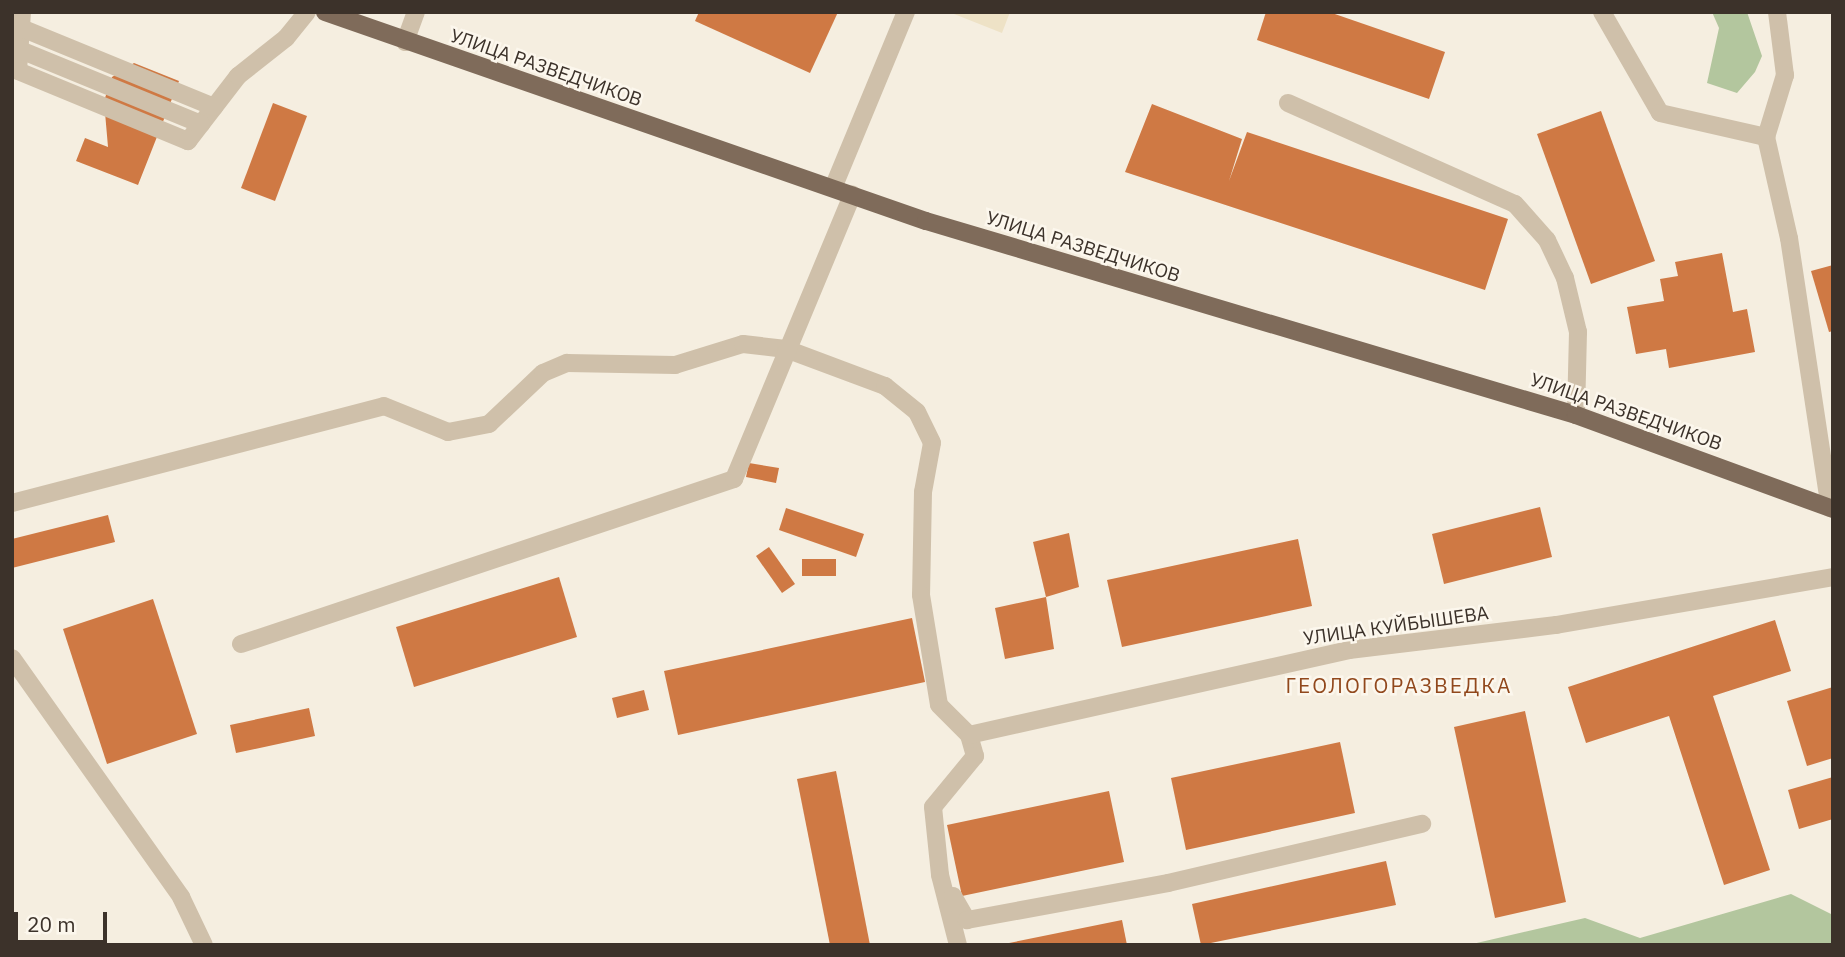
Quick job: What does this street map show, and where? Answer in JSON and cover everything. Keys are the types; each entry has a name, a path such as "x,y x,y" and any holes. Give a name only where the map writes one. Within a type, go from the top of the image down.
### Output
{"main road":[{"name":"УЛИЦА РАЗВЕДЧИКОВ","path":"325,12 852,195 1092,273 1576,415 1831,508"}],"street":[{"path":"214,107 20,20 18,71 79,99 187,141 201,124 238,76 286,38 307,12"},
{"path":"405,41 416,12"},
{"path":"833,188 906,12"},
{"path":"1602,12 1660,113 1766,137"},
{"path":"1777,12 1785,75 1766,137 1789,238 1831,508"},
{"path":"1288,103 1516,204 1548,240 1565,278 1578,332 1576,415"},
{"path":"241,644 734,479 852,195"},
{"path":"12,503 384,406 448,432 489,424 543,373 567,363 675,365 743,344 786,349 885,386 917,412 932,443 923,492 921,595 939,705 969,735 975,756 933,807 940,875 958,945"},
{"name":"УЛИЦА КУЙБЫШЕВА","path":"969,735 1349,650 1556,625 1833,577"},
{"path":"12,658 181,897 204,945"},
{"path":"940,875 967,920 1168,883 1422,824"}],"green space":[{"path":"1712,12 1747,12 1762,56 1755,72 1737,93 1707,83 1719,28"},
{"path":"1791,894 1833,915 1833,945 1468,945 1585,918 1640,938"}],"shaded area":[{"path":"949,12 1010,12 1002,33"}],"building":[{"path":"699,12 838,12 810,73 695,21"},
{"path":"1266,12 1329,12 1445,52 1429,99 1257,40"},
{"path":"134,63 179,81 138,185 76,161 85,138 108,147 104,101 112,77"},
{"path":"273,103 307,116 275,201 241,188"},
{"path":"1152,104 1242,139 1229,181 1247,132 1508,219 1485,290 1125,172"},
{"path":"1601,111 1655,261 1591,284 1537,134"},
{"path":"1722,253 1733,312 1747,309 1755,352 1669,368 1666,349 1636,354 1627,307 1664,301 1660,279 1678,276 1675,262"},
{"path":"1833,265 1833,331 1829,332 1811,271"},
{"path":"749,463 779,468 776,483 746,477"},
{"path":"1540,507 1552,557 1444,584 1432,534"},
{"path":"786,508 864,534 856,557 779,530"},
{"path":"108,515 115,542 12,568 12,539"},
{"path":"1069,533 1079,587 1046,597 1033,542"},
{"path":"1298,539 1312,606 1122,647 1107,580"},
{"path":"769,547 795,584 782,593 756,556"},
{"path":"802,559 836,559 836,576 802,576"},
{"path":"559,577 577,637 414,687 396,627"},
{"path":"1046,597 1054,649 1005,659 995,608"},
{"path":"153,599 197,734 107,764 63,629"},
{"path":"912,618 925,682 678,735 664,671"},
{"path":"1775,620 1791,671 1713,696 1770,870 1724,885 1669,716 1586,743 1568,687"},
{"path":"1833,687 1833,758 1807,766 1787,701"},
{"path":"644,690 649,710 617,718 612,698"},
{"path":"309,708 315,736 236,753 230,725"},
{"path":"1525,711 1566,902 1495,918 1454,727"},
{"path":"1340,742 1355,813 1186,850 1171,778"},
{"path":"836,771 870,945 830,945 797,779"},
{"path":"1833,777 1833,819 1799,829 1788,790"},
{"path":"1109,791 1124,862 962,896 947,825"},
{"path":"1386,861 1396,905 1201,945 1192,904"},
{"path":"1122,920 1127,945 1004,945 1004,944"}],"district":[{"name":"ГЕОЛОГОРАЗВЕДКА","path":"1399,685"}]}
